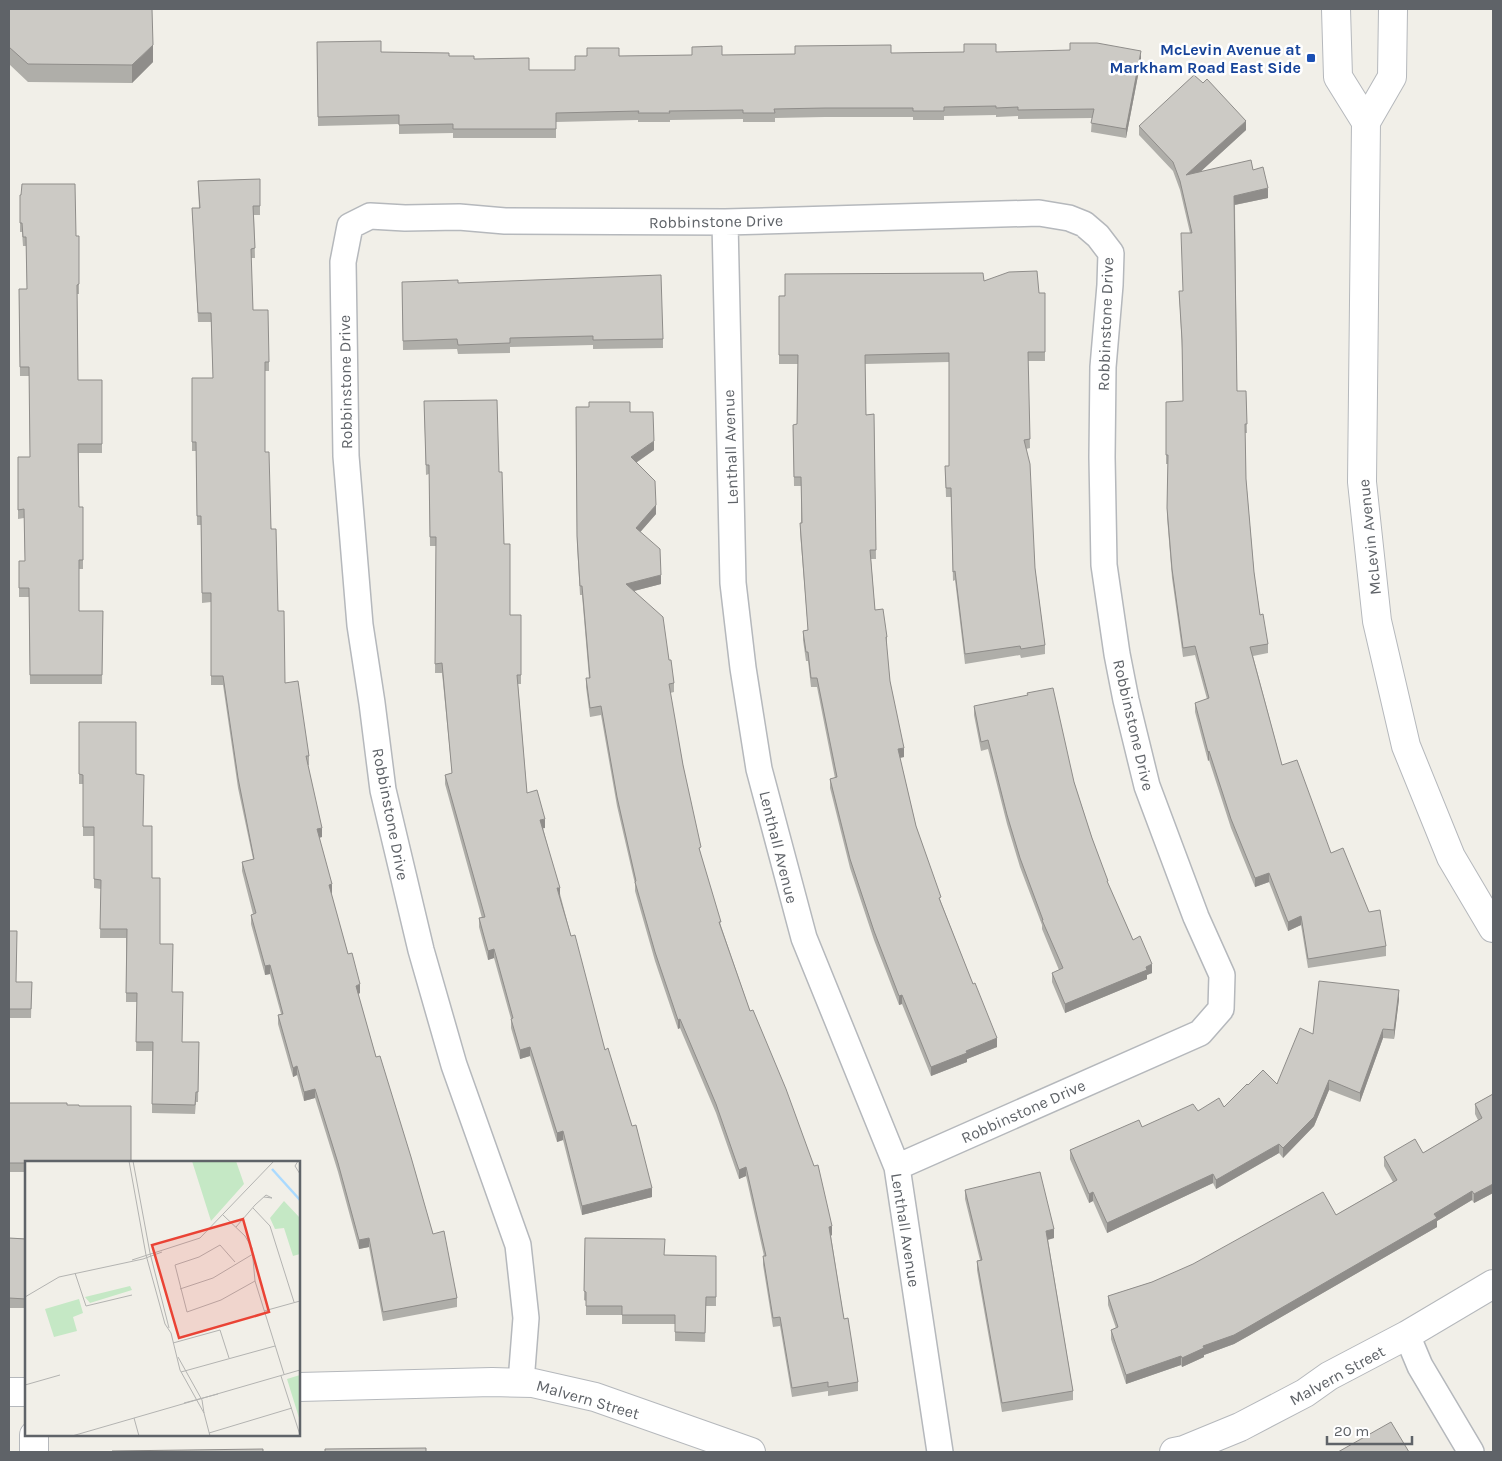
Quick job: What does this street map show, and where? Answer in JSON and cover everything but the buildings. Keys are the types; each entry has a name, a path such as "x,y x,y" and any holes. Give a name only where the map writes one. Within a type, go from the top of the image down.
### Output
{"street":[{"path":"1336,9 1338,77 1366,122"},
{"name":"McLevin Avenue","path":"1393,9 1392,77 1366,122 1362,482 1377,621 1406,746 1451,857 1493,928"},
{"name":"Robbinstone Drive","path":"521,1382 526,1318 518,1245 454,1065 421,950 383,790 360,625 348,476 343,262 350,226 370,216 405,218 459,217 505,221 725,222 1039,213 1069,218 1084,224 1098,236 1111,253 1103,367 1104,565 1126,700 1147,786 1196,917 1222,975 1221,1009 1200,1033 897,1167"},
{"name":"Lenthall Avenue","path":"725,222 733,583 743,668 759,769 804,938 897,1167 940,1452"},
{"name":"Malvern Street","path":"1174,1452 1184,1450 1240,1427 1305,1393 1330,1376 1408,1335 1493,1284"},
{"path":"1408,1335 1420,1366 1471,1452"},
{"name":"Malvern Street","path":"300,1388 533,1383 595,1397 751,1452"},
{"path":"9,1392 25,1392"},
{"path":"34,1436 34,1452"}],"place":[{"name":"McLevin Avenue at Markham Road East Side","path":"1311,58"}]}
